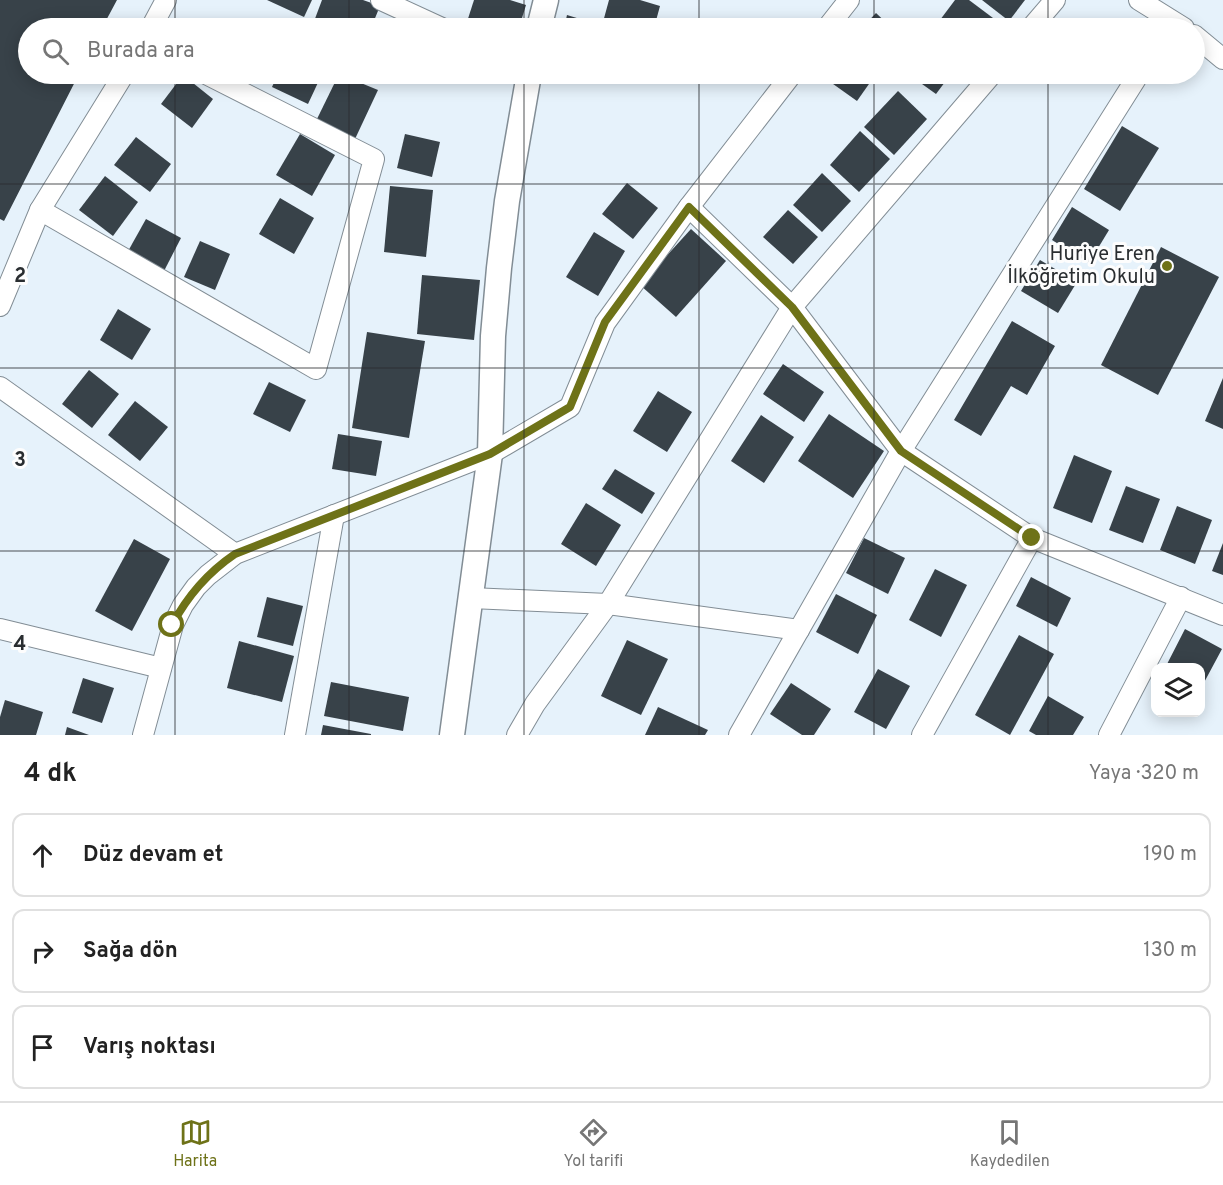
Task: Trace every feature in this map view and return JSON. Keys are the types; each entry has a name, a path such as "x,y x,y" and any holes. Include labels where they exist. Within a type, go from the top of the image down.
{"street":[{"path":"156,18 166,0"},
{"path":"381,0 420,18"},
{"path":"542,18 546,0"},
{"path":"835,18 849,0"},
{"path":"1039,18 1055,0"},
{"path":"1140,0 1164,18"},
{"path":"1205,44 1223,59"},
{"path":"0,306 40,210 118,84"},
{"path":"40,210 316,369 374,159 226,84"},
{"path":"452,735 490,454 493,336 508,189 527,84"},
{"path":"143,735 172,625 183,605 208,575 235,554 490,454 570,407 605,322 689,207 784,84"},
{"path":"517,735 535,704 608,604 792,307 983,84"},
{"path":"739,735 901,451 1133,84"},
{"path":"689,207 792,307 901,451 1032,538 1223,615"},
{"path":"0,387 235,554"},
{"path":"295,735 334,515"},
{"path":"922,735 1032,538"},
{"path":"1109,735 1181,597"},
{"path":"471,598 608,604 799,630"},
{"path":"0,629 161,669"}],"building":[{"path":"0,0 117,0 107,18 18,18 18,84 74,84 4,221 0,219"},
{"path":"267,0 312,0 304,17"},
{"path":"322,0 363,0 380,6 375,18 315,18"},
{"path":"474,0 510,0 526,5 522,18 468,18"},
{"path":"609,0 640,0 660,6 657,18 604,18"},
{"path":"955,0 969,0 993,18 942,18"},
{"path":"982,0 1025,0 1011,18 1005,18"},
{"path":"876,13 881,18 871,18"},
{"path":"176,84 194,84 213,99 192,128 161,104"},
{"path":"273,84 317,84 308,104 272,87"},
{"path":"334,84 363,84 378,90 355,139 316,121"},
{"path":"833,84 869,84 857,101"},
{"path":"922,84 944,84 936,94"},
{"path":"898,91 927,119 894,155 864,127"},
{"path":"1122,126 1159,148 1120,211 1084,189"},
{"path":"860,131 890,159 859,192 830,165"},
{"path":"300,134 335,155 312,196 276,175"},
{"path":"405,134 440,142 432,177 397,168"},
{"path":"136,137 171,164 150,192 114,165"},
{"path":"822,173 851,201 822,232 793,205"},
{"path":"105,176 138,202 113,236 79,210"},
{"path":"627,183 658,208 633,239 602,214"},
{"path":"390,186 433,190 426,257 384,252"},
{"path":"280,198 314,218 294,254 259,234"},
{"path":"1072,207 1109,230 1089,263 1052,240"},
{"path":"788,210 818,237 793,264 763,237"},
{"path":"146,219 181,238 163,273 127,253"},
{"path":"691,229 726,261 676,317 640,285"},
{"path":"594,232 625,251 598,296 566,277"},
{"path":"200,241 230,254 215,290 184,277"},
{"path":"1161,247 1219,277 1158,395 1101,365"},
{"path":"1040,260 1077,282 1058,313 1021,291"},
{"path":"422,275 480,280 474,340 417,334"},
{"path":"118,309 151,329 132,360 100,340"},
{"path":"1012,321 1055,346 1027,395 1011,386 981,436 954,420"},
{"path":"367,332 425,341 409,438 352,428"},
{"path":"783,364 824,392 804,422 763,394"},
{"path":"89,370 119,394 92,428 62,404"},
{"path":"1223,378 1223,429 1205,421"},
{"path":"269,382 306,400 290,432 253,414"},
{"path":"658,391 692,412 667,452 633,431"},
{"path":"135,401 168,427 140,461 108,435"},
{"path":"829,414 884,451 853,498 798,461"},
{"path":"761,415 794,437 764,483 731,461"},
{"path":"338,434 382,441 376,476 332,469"},
{"path":"1074,455 1112,471 1092,523 1053,508"},
{"path":"615,469 655,493 642,514 602,489"},
{"path":"1126,486 1160,499 1143,543 1109,530"},
{"path":"586,503 621,525 596,566 561,544"},
{"path":"1177,506 1212,520 1195,564 1160,550"},
{"path":"864,538 905,558 888,594 846,573"},
{"path":"134,539 170,559 132,631 95,611"},
{"path":"1223,543 1223,575 1212,571"},
{"path":"935,569 967,585 941,637 909,620"},
{"path":"1031,577 1071,598 1057,627 1016,606"},
{"path":"836,594 877,615 858,654 816,632"},
{"path":"267,597 303,606 293,646 257,637"},
{"path":"1185,629 1222,649 1205,681 1205,663 1168,663"},
{"path":"1019,635 1054,654 1010,735 975,715"},
{"path":"627,640 668,659 641,715 601,696"},
{"path":"239,641 294,656 282,702 227,688"},
{"path":"878,669 910,686 886,729 854,712"},
{"path":"83,678 114,688 102,723 72,713"},
{"path":"331,682 409,697 403,731 324,716"},
{"path":"791,683 831,709 814,735 802,735 770,714"},
{"path":"1048,696 1084,717 1073,735 1036,735 1029,731"},
{"path":"5,700 43,712 36,735 0,735 0,717"},
{"path":"658,707 708,730 705,735 645,735"},
{"path":"323,725 371,734 371,735 321,735"},
{"path":"67,727 89,735 65,735"}],"place":[{"name":"Huriye Eren İlköğretim Okulu","path":"1167,266"}],"route":[{"path":"172,625 196,587 235,554 490,454 570,407 605,322 689,207 792,307 901,451 1032,538"}]}
